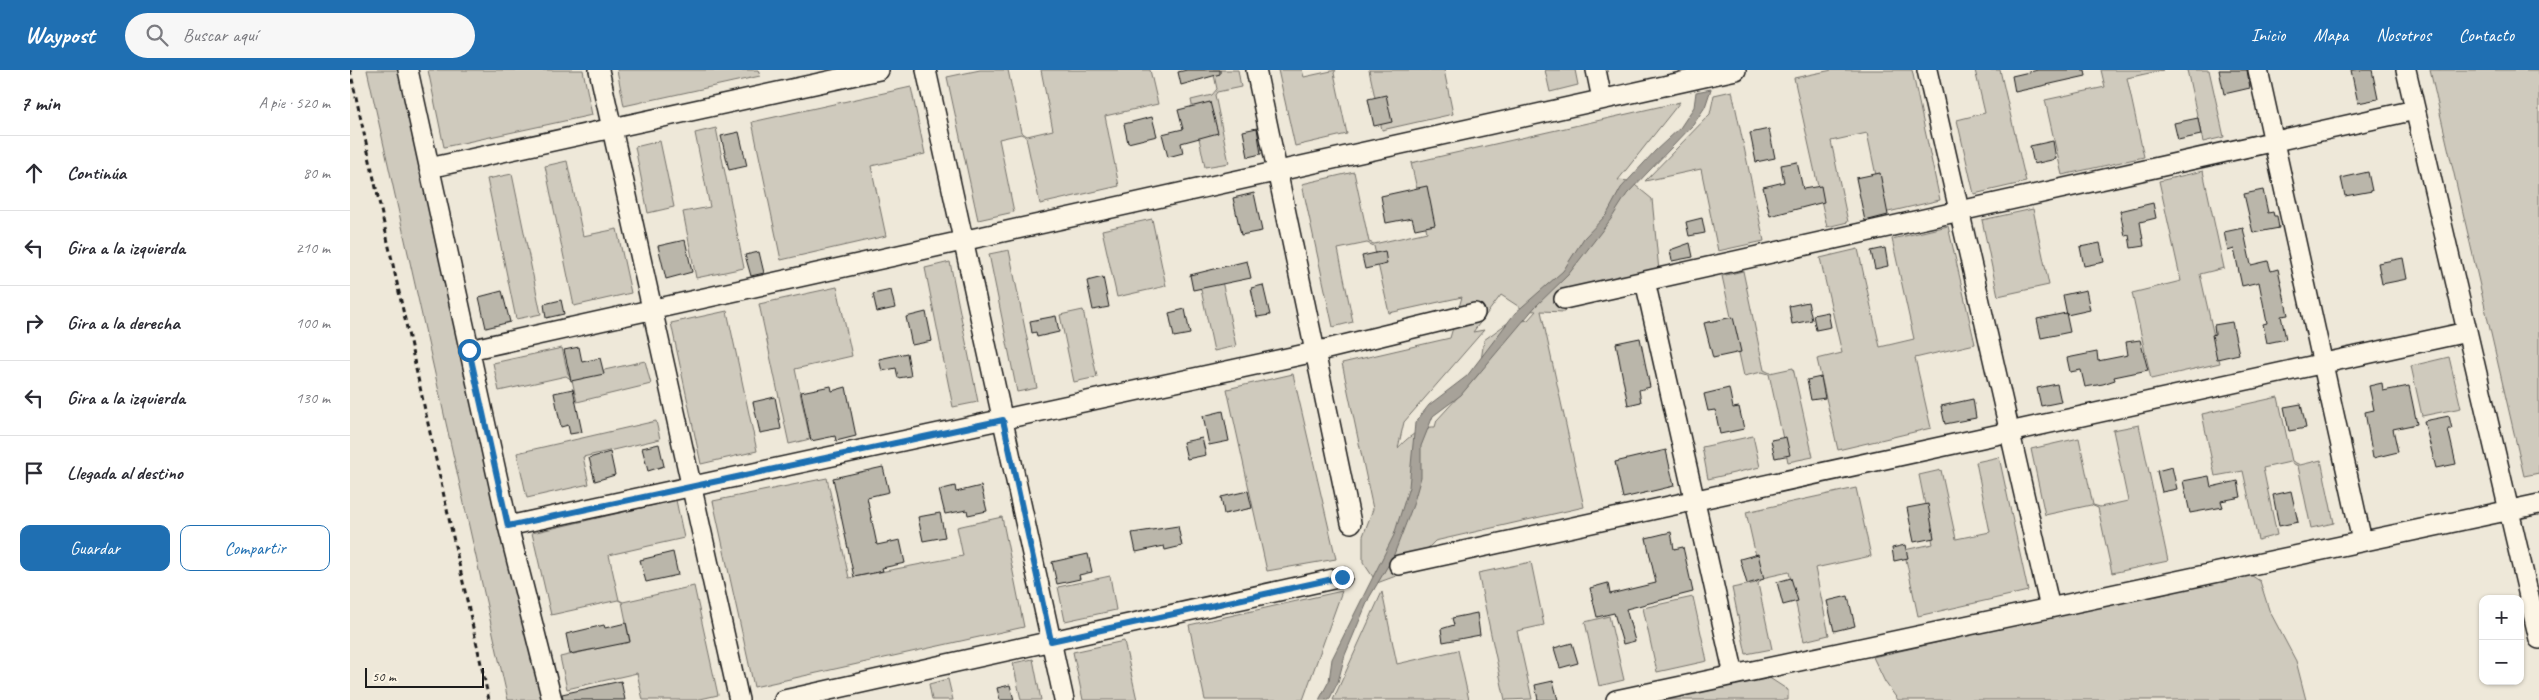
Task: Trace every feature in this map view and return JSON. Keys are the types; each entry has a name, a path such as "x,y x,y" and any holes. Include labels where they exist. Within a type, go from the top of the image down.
{"street":[{"path":"408,70 508,526 552,700"},
{"path":"599,70 739,700"},
{"path":"429,168 879,70"},
{"path":"926,70 1064,700"},
{"path":"1256,70 1351,524"},
{"path":"1596,70 1602,99"},
{"path":"1926,70 2050,608"},
{"path":"2258,70 2362,541"},
{"path":"2406,70 2539,639"},
{"path":"469,350 1730,71"},
{"path":"1564,299 2415,110"},
{"path":"1645,281 1734,675"},
{"path":"508,526 692,488 1315,352 1475,313"},
{"path":"1399,565 2467,332"},
{"path":"1616,700 2539,504"},
{"path":"784,700 1342,577"}],"path":[{"path":"350,70 489,700"}],"shaded area":[{"path":"367,70 414,70 552,700 508,700"},
{"path":"428,70 583,70 592,115 444,147"},
{"path":"617,70 758,70 760,76 624,106"},
{"path":"980,70 1008,70 1021,132 1027,136 1053,130 1041,70 1150,70 1158,104 1105,116 1119,186 1040,204 1026,137 1021,134 999,139 1014,212 978,220 947,77"},
{"path":"1213,70 1238,70 1241,87 1217,92 1215,95 1229,163 1205,167 1191,100 1212,95 1217,89"},
{"path":"1278,70 1302,70 1304,77 1336,70 1334,73 1347,134 1295,146"},
{"path":"1369,70 1444,70 1453,114 1382,130"},
{"path":"1545,70 1575,70 1578,85 1550,92"},
{"path":"1832,70 1912,70 1940,200 1884,213 1867,133 1831,141 1848,222 1827,227 1794,78"},
{"path":"1975,70 2000,70 2026,182 1974,194 1957,120 1985,113"},
{"path":"2101,70 2163,70 2127,78 2144,157 2062,175 2045,100 2105,87"},
{"path":"2187,70 2209,70 2224,137 2203,142"},
{"path":"2430,70 2539,70 2539,473 2524,476"},
{"path":"911,87 925,154 871,166 886,236 781,260 752,122"},
{"path":"1711,89 1705,107 1693,125 1627,194 1611,219 1568,275 1535,307 1461,395 1433,416 1421,446 1421,477 1413,505 1393,557 1369,598 1345,655 1338,682 1329,700 1319,700 1329,681 1332,659 1394,535 1409,487 1415,423 1429,405 1467,376 1515,313 1563,271 1584,238 1607,214 1621,188 1655,151 1680,128 1694,107 1696,92"},
{"path":"1732,91 1764,241 1718,251 1701,169 1645,181 1710,114 1714,95"},
{"path":"1680,102 1618,180 1630,181 1652,199 1659,271 1586,286 1564,312 1541,311 1584,507 1435,541 1404,573 1377,583 1363,562 1363,536 1373,509 1342,363 1450,338 1462,297 1389,313 1374,246 1367,243 1338,249 1353,322 1333,327 1302,184 1354,172 1369,242 1374,244 1427,232 1411,163","holes":["1501,295 1524,310 1536,311 1528,320 1506,324 1484,340 1479,374 1437,420 1435,427 1419,431 1398,448 1404,422 1484,330 1473,332"]},
{"path":"716,128 744,268 696,278 683,212 710,207 695,133"},
{"path":"660,141 674,207 648,213 635,147"},
{"path":"567,161 583,236 617,229 631,293 574,306 545,166"},
{"path":"2203,171 2224,268 2200,274 2220,363 2151,379 2132,293 2181,281 2159,181"},
{"path":"512,174 541,314 516,319 487,179"},
{"path":"2033,209 2049,285 1998,296 1982,220"},
{"path":"1152,219 1166,286 1117,297 1102,230"},
{"path":"1948,226 1975,344 1915,358 1931,428 1838,450 1817,359 1842,353 1820,258 1858,249 1880,347 1914,339 1892,239"},
{"path":"1009,250 1037,388 1017,392 989,254"},
{"path":"950,262 978,402 953,407 925,268"},
{"path":"1743,271 1764,370 1770,373 1793,368 1813,457 1788,462 1769,374 1762,372 1744,376 1722,276"},
{"path":"1222,281 1236,346 1214,351 1200,285"},
{"path":"837,287 852,356 795,369 810,439 789,444 759,304"},
{"path":"1083,310 1097,377 1074,382 1060,315"},
{"path":"727,311 757,451 701,464 671,323"},
{"path":"562,348 568,374 573,377 645,361 651,384 577,402 572,380 566,376 499,391 493,363"},
{"path":"2449,357 2461,408 2422,416 2411,366"},
{"path":"1293,374 1336,559 1267,571 1227,389"},
{"path":"2278,397 2292,461 2300,465 2321,460 2334,523 2311,528 2298,466 2290,462 2263,468 2277,535 2258,540 2243,471 2215,476 2202,414"},
{"path":"656,421 660,439 583,457 589,484 527,498 517,453"},
{"path":"2139,425 2168,561 2112,573 2098,508 2091,505 2045,515 2031,449 2079,438 2093,505 2100,507 2128,501 2113,430"},
{"path":"1753,436 1760,467 1708,479 1702,447"},
{"path":"1999,457 2028,591 1918,616 1904,550 1933,544 1919,475 1941,470 1956,539 1990,532 1976,462"},
{"path":"827,478 849,578 963,556 957,527 1002,517 1024,627 754,687 713,501"},
{"path":"1856,488 1871,556 1815,568 1829,635 1804,641 1789,572 1762,578 1758,584 1772,649 1746,654 1732,588 1756,583 1761,578 1746,512"},
{"path":"676,500 684,538 609,555 619,600 623,602 694,586 718,695 696,700 643,700 637,673 567,689 560,657 630,641 622,602 618,600 551,615 532,533"},
{"path":"1531,562 1544,625 1517,631 1532,699 1505,700 1478,573"},
{"path":"2238,567 2260,581 2269,610 2296,661 2306,700 1898,700 1885,682 1873,657 2104,605 2158,596 2185,589"},
{"path":"1110,576 1116,610 1065,621 1058,587"},
{"path":"1342,591 1303,700 1205,700 1189,625"},
{"path":"1382,592 1397,664 1458,650 1469,700 1333,700"},
{"path":"1693,597 1707,661 1657,672 1643,608"},
{"path":"1609,616 1624,680 1599,686 1585,622"},
{"path":"1124,641 1137,700 1083,700 1073,652"},
{"path":"1033,659 1041,700 1021,700 1013,663"},
{"path":"1765,675 1788,690 1788,700 1612,700"},
{"path":"948,679 953,700 932,700 929,684"}],"building":[{"path":"1187,70 1220,70 1220,74 1181,85 1178,72"},
{"path":"2038,70 2085,70 2086,76 2015,92 2012,76"},
{"path":"2219,70 2247,70 2250,88 2224,94"},
{"path":"2351,70 2372,70 2378,99 2358,103"},
{"path":"1386,95 1392,122 1374,126 1368,99"},
{"path":"1210,102 1218,133 1181,143 1183,153 1168,157 1162,134 1183,129 1178,110"},
{"path":"1152,117 1157,136 1128,143 1124,124"},
{"path":"2198,118 2201,135 2178,140 2174,123"},
{"path":"1257,128 1261,154 1248,157 1243,131"},
{"path":"1769,129 1775,158 1756,162 1750,133"},
{"path":"739,132 747,166 729,170 721,136"},
{"path":"2053,141 2056,159 2034,164 2030,146"},
{"path":"1797,162 1803,189 1821,186 1824,202 1770,216 1763,187 1784,182 1781,165"},
{"path":"2368,172 2372,191 2345,196 2341,178"},
{"path":"1880,173 1888,215 1865,221 1856,178"},
{"path":"1427,186 1435,225 1415,229 1412,218 1386,223 1381,196"},
{"path":"2263,190 2268,213 2273,212 2274,216 2277,216 2279,228 2253,233 2244,194"},
{"path":"1254,193 1262,231 1241,235 1233,198"},
{"path":"2153,203 2156,218 2140,222 2144,246 2131,248 2129,235 2125,236 2120,211"},
{"path":"1702,218 1705,233 1689,236 1686,222"},
{"path":"2243,228 2251,265 2268,261 2271,271 2278,269 2288,315 2281,316 2286,339 2267,343 2263,324 2267,323 2259,282 2242,286 2234,249 2228,251 2224,232"},
{"path":"685,240 692,272 666,279 658,246"},
{"path":"1690,243 1693,257 1672,261 1670,250"},
{"path":"2100,243 2104,262 2084,266 2080,247"},
{"path":"1885,248 1888,266 1875,269 1871,251"},
{"path":"1385,251 1387,264 1365,269 1362,256"},
{"path":"759,252 764,273 751,276 745,255"},
{"path":"2403,258 2407,279 2382,284 2378,263"},
{"path":"1247,261 1251,278 1193,290 1190,275"},
{"path":"1103,277 1109,307 1093,310 1087,281"},
{"path":"1263,285 1270,315 1257,317 1251,288"},
{"path":"891,290 895,308 877,312 873,294"},
{"path":"2086,290 2090,310 2067,315 2063,295"},
{"path":"502,291 510,322 486,328 479,297"},
{"path":"561,300 564,314 546,318 544,304"},
{"path":"1808,302 1812,320 1792,324 1789,306"},
{"path":"1185,309 1190,334 1174,337 1169,313"},
{"path":"926,312 932,341 912,345 906,317"},
{"path":"1828,312 1831,327 1816,330 1813,315"},
{"path":"2066,313 2070,332 2041,338 2037,319"},
{"path":"1056,316 1059,332 1037,337 1036,332 1032,333 1030,321"},
{"path":"1733,317 1741,352 1713,358 1704,323"},
{"path":"2232,322 2239,354 2217,359 2212,335 2215,334 2214,325"},
{"path":"1640,338 1650,387 1639,390 1641,402 1628,405 1616,343"},
{"path":"2140,340 2148,370 2114,377 2115,380 2085,387 2081,370 2070,372 2067,358 2097,352 2098,361 2128,355 2126,342"},
{"path":"579,347 582,362 600,358 604,374 571,381 564,350"},
{"path":"907,353 911,376 898,378 896,368 882,371 879,359"},
{"path":"1821,377 1825,398 1811,400 1807,380"},
{"path":"2382,383 2383,391 2409,386 2417,424 2393,429 2398,452 2373,458 2365,412 2374,410 2369,386"},
{"path":"2057,384 2061,402 2041,406 2037,388"},
{"path":"831,386 832,391 846,387 856,436 836,441 835,436 811,441 801,392"},
{"path":"1729,388 1733,408 1739,407 1744,429 1720,434 1715,410 1708,411 1704,394"},
{"path":"573,389 582,432 570,434 568,425 561,427 554,393"},
{"path":"775,397 781,429 760,433 753,402"},
{"path":"1973,399 1976,418 1945,424 1941,406"},
{"path":"2301,404 2306,428 2289,431 2284,407"},
{"path":"1223,411 1229,441 1209,445 1203,416"},
{"path":"2449,416 2452,429 2448,429 2456,464 2436,468 2424,421"},
{"path":"1786,437 1790,455 1775,458 1771,440"},
{"path":"1202,438 1206,455 1187,459 1183,442"},
{"path":"659,444 664,466 648,471 642,448"},
{"path":"1666,450 1674,486 1623,498 1615,462"},
{"path":"610,452 615,475 595,481 589,458"},
{"path":"883,467 889,492 867,497 877,545 900,540 905,563 882,568 883,571 854,577 833,478"},
{"path":"2172,467 2177,489 2162,492 2157,471"},
{"path":"2209,476 2211,487 2238,481 2241,497 2221,501 2223,507 2190,513 2183,481"},
{"path":"955,486 956,492 981,486 987,511 968,515 967,510 945,514 939,490"},
{"path":"1248,491 1252,508 1224,514 1221,497"},
{"path":"2291,491 2298,522 2279,526 2273,495"},
{"path":"1928,504 1934,538 1914,542 1907,508"},
{"path":"940,513 945,537 923,541 918,517"},
{"path":"1178,526 1182,546 1165,550 1164,546 1136,552 1132,533"},
{"path":"1671,532 1674,549 1683,547 1693,592 1626,609 1635,641 1623,644 1614,613 1597,617 1590,588 1608,583 1610,594 1656,583 1646,538"},
{"path":"1905,545 1908,558 1894,561 1892,548"},
{"path":"673,552 678,575 646,582 640,560"},
{"path":"1088,554 1092,572 1079,575 1080,579 1057,584 1052,562"},
{"path":"1758,554 1764,579 1747,584 1740,559"},
{"path":"1791,578 1798,601 1783,605 1777,582"},
{"path":"1848,596 1855,626 1834,631 1827,601"},
{"path":"1477,613 1480,635 1443,642 1441,629 1454,625 1452,618"},
{"path":"626,623 630,642 570,654 566,634 604,625 605,628"},
{"path":"1572,643 1578,663 1560,668 1554,648"},
{"path":"621,681 625,700 563,700 562,694"},
{"path":"1553,681 1558,700 1538,700 1535,685"},
{"path":"1010,685 1014,700 1000,700 997,688"}],"route":[{"path":"469,350 508,526 1003,420 1051,641 1342,577"}]}
